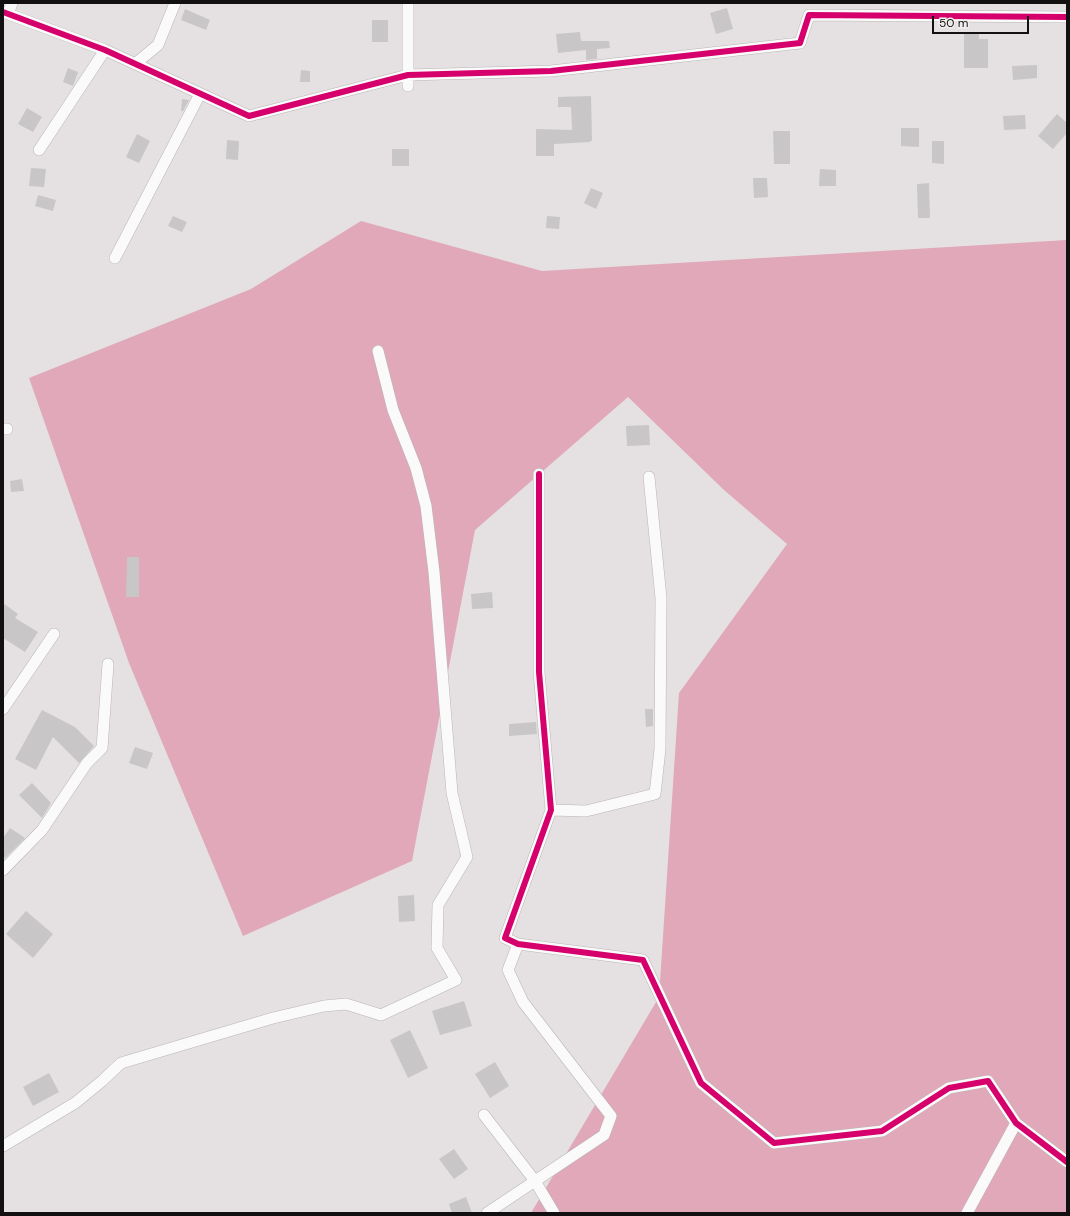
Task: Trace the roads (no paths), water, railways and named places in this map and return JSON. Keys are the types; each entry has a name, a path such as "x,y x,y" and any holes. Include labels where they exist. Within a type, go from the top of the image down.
{"street":[{"path":"12,3 5,13 105,50 249,116 408,80 551,71 800,43 809,15 1067,17"},
{"path":"135,64 158,45 175,3"},
{"path":"408,3 408,80"},
{"path":"39,150 105,50"},
{"path":"115,258 200,94"},
{"path":"3,1146 75,1103 121,1063 273,1018 324,1006 346,1004 381,1015 456,980 437,948 438,904 467,857 452,793 434,572 426,506 416,468 394,410 378,351"},
{"path":"539,474 539,672 551,810 505,938 518,944 643,960 701,1084 774,1143 882,1131 949,1088 988,1081 1016,1122 1067,1162"},
{"path":"551,810 586,811 655,794 660,749 661,598 649,477"},
{"path":"4,705 54,634"},
{"path":"3,870 42,830 87,763 102,748 108,664"},
{"path":"487,1213 604,1135 611,1116 523,1002 508,970 518,944"},
{"path":"484,1115 535,1181 554,1213"},
{"path":"967,1213 1016,1122"}]}
